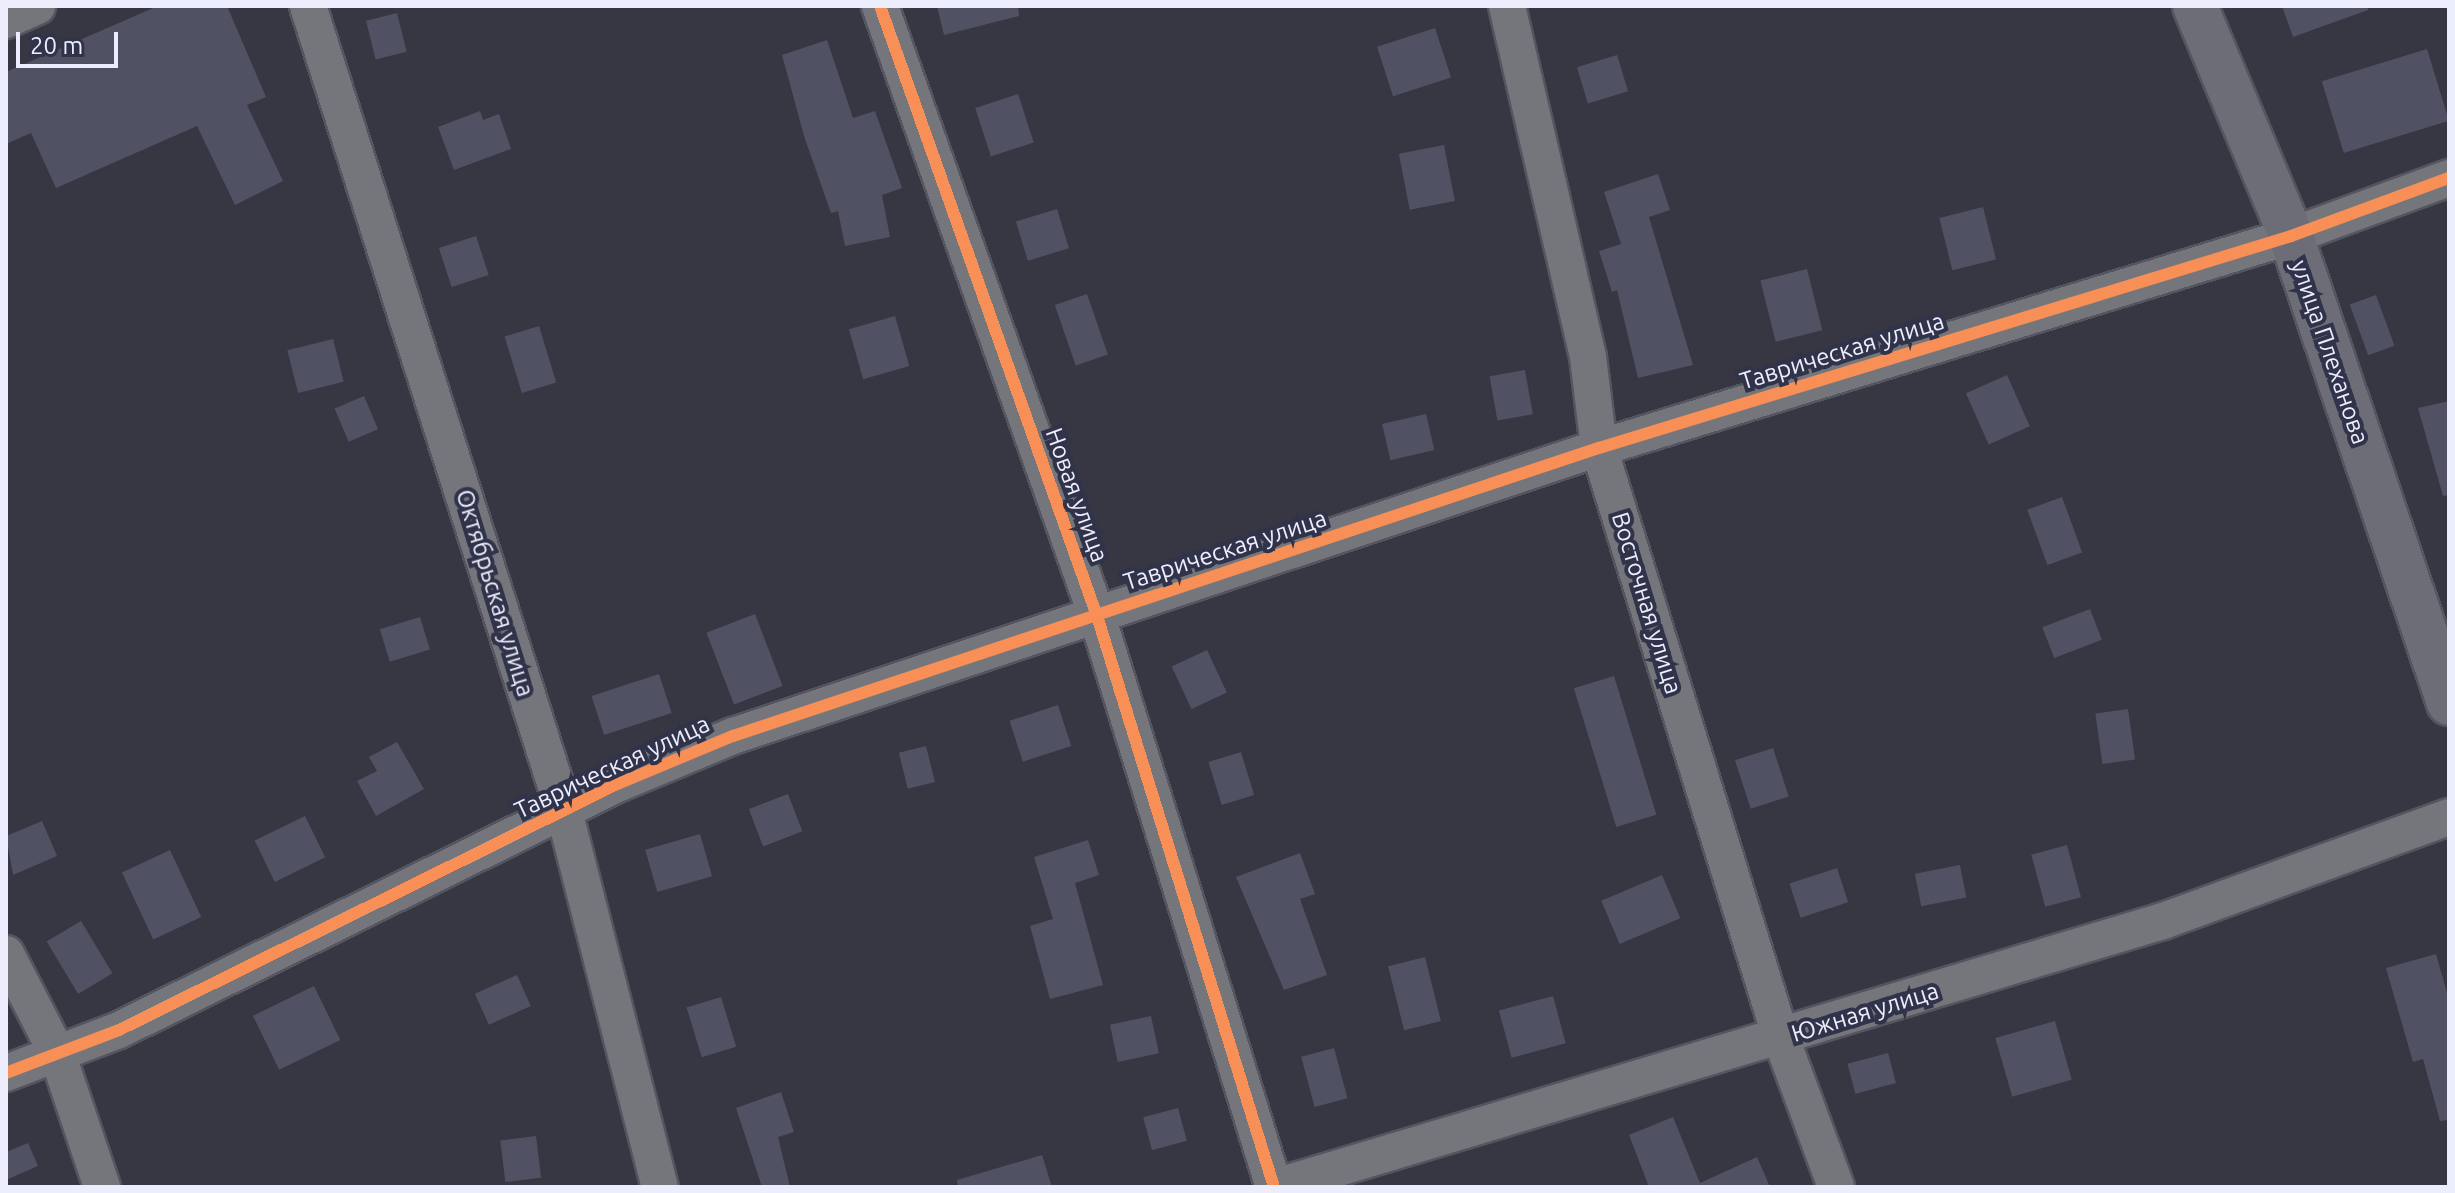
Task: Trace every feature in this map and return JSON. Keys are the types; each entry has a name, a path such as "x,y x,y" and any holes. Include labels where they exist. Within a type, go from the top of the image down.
{"main road":[{"name":"улица Плеханова","path":"2195,6 2291,236 2449,703"}],"street":[{"path":"6,20 37,6"},
{"name":"Октябрьская улица","path":"308,6 564,811 660,1187"},
{"name":"Новая улица","path":"880,6 1097,616 1275,1187"},
{"name":"Восточная улица","path":"1507,6 1588,357 1599,448 1781,1038 1836,1187"},
{"name":"Таврическая улица","path":"6,1073 119,1030 564,811 733,736 1599,448 2291,236 2449,178"},
{"name":"Южная улица","path":"1275,1187 1781,1038 2163,921 2449,817"},
{"path":"6,954 57,1053 102,1187"}],"building":[{"path":"158,6 227,6 266,97 247,105 283,181 235,205 197,126 56,188 31,133 6,144 6,72"},
{"path":"937,6 1018,6 1019,16 944,35"},
{"path":"2282,6 2368,6 2368,10 2293,37"},
{"path":"397,13 407,52 376,60 366,21"},
{"path":"1435,28 1451,77 1393,96 1377,47"},
{"path":"827,40 853,118 875,111 902,188 882,195 890,237 845,246 838,211 831,213 804,136 782,55"},
{"path":"2427,49 2449,121 2344,153 2322,81"},
{"path":"1617,55 1628,91 1588,104 1577,67"},
{"path":"1018,94 1034,143 991,156 975,108"},
{"path":"480,111 483,120 499,114 511,149 454,170 438,127"},
{"path":"1444,145 1455,201 1410,210 1399,154"},
{"path":"1658,174 1670,210 1649,217 1693,365 1638,378 1617,290 1612,292 1599,251 1621,244 1604,192"},
{"path":"1983,207 1996,259 1952,270 1939,218"},
{"path":"1057,209 1069,248 1028,261 1016,222"},
{"path":"476,236 489,275 452,287 439,248"},
{"path":"1807,269 1822,330 1776,342 1760,281"},
{"path":"1087,294 1108,355 1076,366 1055,305"},
{"path":"2376,295 2394,346 2368,355 2350,305"},
{"path":"895,316 909,366 863,379 849,329"},
{"path":"539,326 556,382 522,393 505,337"},
{"path":"333,339 344,382 298,393 287,350"},
{"path":"1525,370 1533,414 1497,421 1490,376"},
{"path":"2007,375 2030,426 1989,444 1966,393"},
{"path":"364,396 378,429 349,442 335,409"},
{"path":"2449,401 2449,495 2443,496 2418,408"},
{"path":"1426,414 1434,450 1390,460 1382,424"},
{"path":"2062,497 2082,552 2047,565 2027,510"},
{"path":"2090,609 2102,640 2054,658 2042,627"},
{"path":"755,614 783,686 734,705 706,633"},
{"path":"420,617 430,650 390,662 380,629"},
{"path":"1207,650 1227,693 1192,709 1172,666"},
{"path":"659,674 672,713 604,735 591,696"},
{"path":"1614,676 1656,815 1616,827 1574,688"},
{"path":"1058,705 1071,746 1023,762 1009,721"},
{"path":"2128,709 2135,760 2102,764 2095,714"},
{"path":"397,742 424,789 376,816 357,781 377,771 369,757"},
{"path":"926,746 935,782 908,789 899,753"},
{"path":"1773,748 1789,797 1751,809 1735,760"},
{"path":"1241,752 1254,795 1222,805 1208,762"},
{"path":"788,794 802,831 763,846 749,809"},
{"path":"305,816 325,857 275,882 255,841"},
{"path":"42,821 57,856 13,875 6,836"},
{"path":"700,834 712,876 657,892 645,850"},
{"path":"1088,840 1099,875 1075,883 1103,985 1050,999 1030,926 1053,919 1034,857"},
{"path":"2067,845 2081,897 2045,907 2031,855"},
{"path":"170,850 201,917 153,939 122,872"},
{"path":"1300,853 1315,894 1300,899 1327,975 1284,990 1236,877"},
{"path":"1960,865 1966,897 1921,906 1915,874"},
{"path":"1837,868 1848,902 1801,918 1789,883"},
{"path":"1662,875 1680,918 1620,944 1601,901"},
{"path":"81,921 112,973 78,994 47,942"},
{"path":"2436,954 2449,1000 2449,1120 2440,1121 2423,1059 2413,1062 2386,968"},
{"path":"1425,957 1441,1021 1404,1030 1388,966"},
{"path":"517,975 531,1006 489,1025 475,994"},
{"path":"314,986 340,1040 279,1070 253,1016"},
{"path":"1553,996 1566,1043 1512,1058 1499,1010"},
{"path":"721,997 736,1047 702,1057 687,1008"},
{"path":"1151,1016 1159,1053 1118,1062 1110,1025"},
{"path":"2055,1021 2072,1080 2012,1097 1995,1038"},
{"path":"1334,1048 1347,1098 1315,1107 1301,1057"},
{"path":"1888,1053 1896,1083 1855,1094 1847,1064"},
{"path":"781,1092 794,1132 778,1137 790,1187 762,1187 736,1108"},
{"path":"1178,1108 1187,1141 1152,1150 1143,1117"},
{"path":"1673,1117 1700,1183 1757,1157 1770,1187 1649,1187 1629,1135"},
{"path":"536,1136 541,1178 505,1182 500,1140"},
{"path":"28,1143 38,1166 6,1180 6,1152"},
{"path":"1042,1155 1052,1187 958,1187 957,1180"}],"cycle path":[{"path":"880,6 1097,616 1274,1187"},
{"path":"6,1073 119,1030 615,785 733,736 1599,448 2291,236 2449,178"}]}
